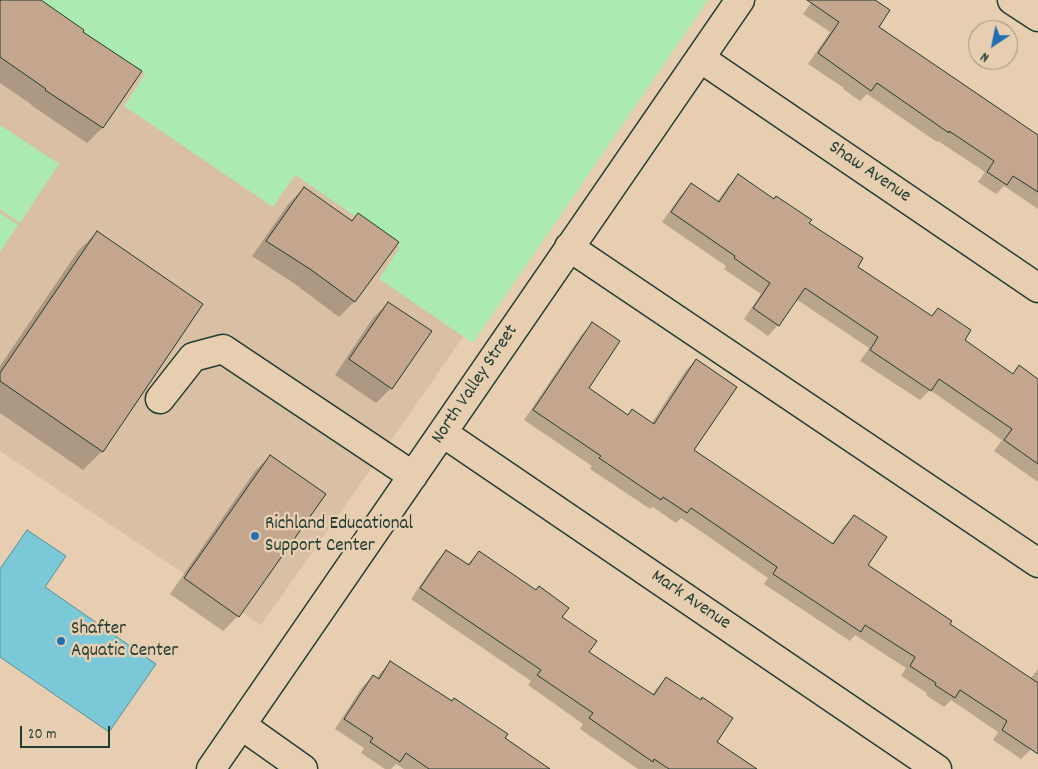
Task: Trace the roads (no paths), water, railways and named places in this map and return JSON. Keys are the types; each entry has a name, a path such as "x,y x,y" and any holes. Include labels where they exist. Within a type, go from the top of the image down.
{"street":[{"name":"North Valley Street","path":"211,769 740,0"},
{"path":"1012,0 1038,17"},
{"name":"Shaw Avenue","path":"700,58 1038,288"},
{"path":"570,248 1038,564"},
{"path":"160,400 193,357 223,349 413,476"},
{"name":"Mark Avenue","path":"442,433 937,769"},
{"path":"241,726 303,769"}],"water":[{"name":"Shafter Aquatic Center","path":"27,530 66,556 45,587 156,664 109,732 0,657 0,569"}],"place":[{"name":"Richland Educational Support Center","path":"255,536"},
{"name":"Shafter Aquatic Center","path":"61,641"}]}
